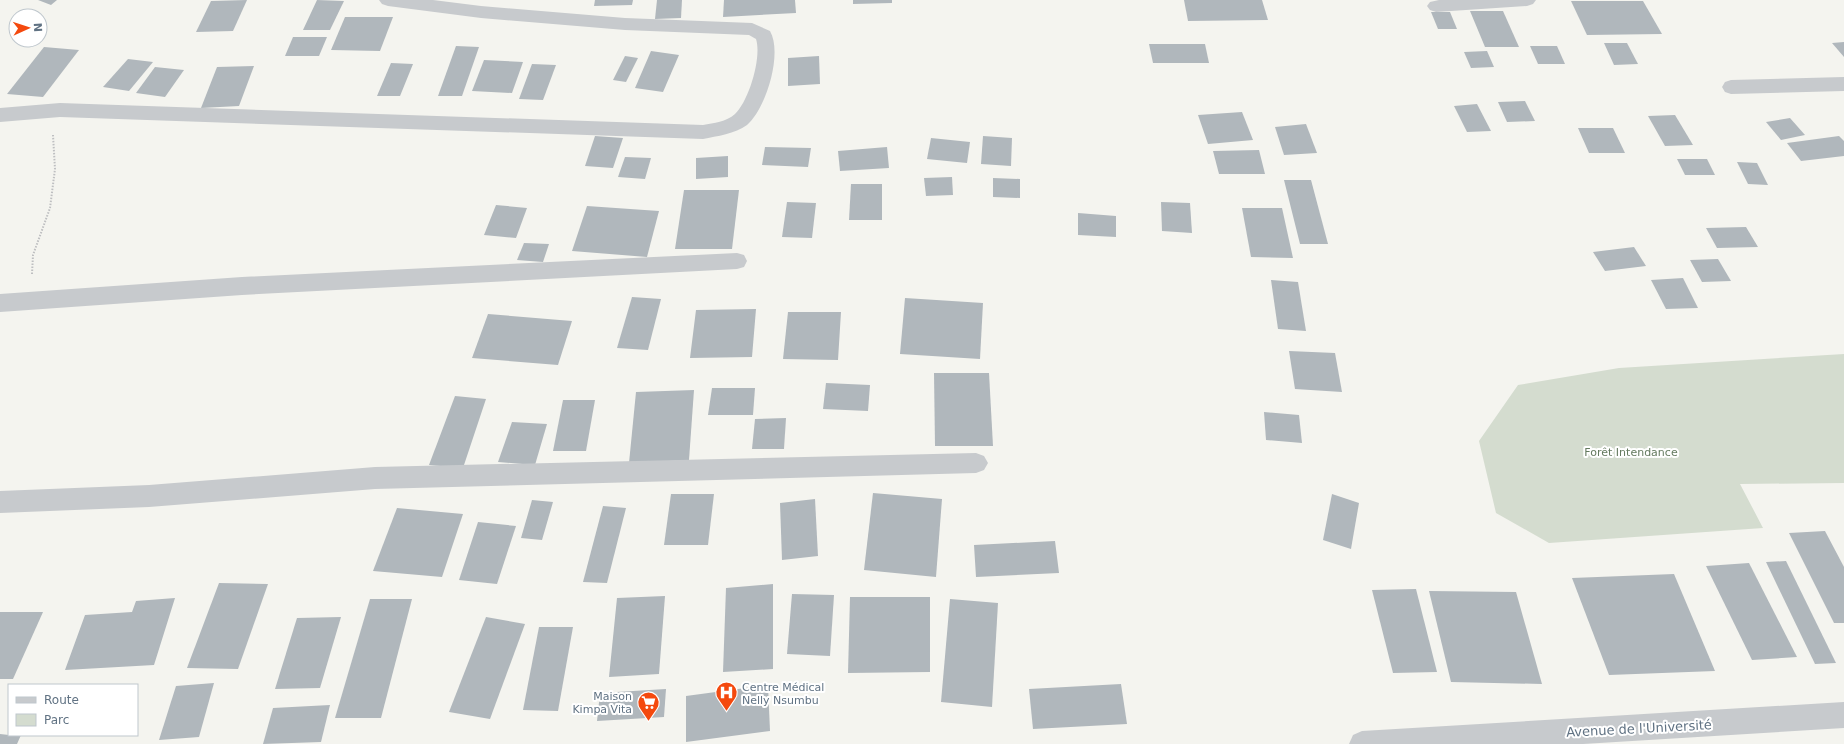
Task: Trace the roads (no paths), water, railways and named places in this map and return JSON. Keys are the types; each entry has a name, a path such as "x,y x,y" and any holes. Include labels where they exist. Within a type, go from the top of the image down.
{"street":[{"path":"0,115 60,110 703,132 729,127 741,119 752,105 766,59 768,46 764,35 752,29 585,21 481,12 388,0"},
{"path":"1436,6 1528,0"},
{"path":"1731,87 1844,84"},
{"path":"0,303 242,286 737,261"},
{"path":"0,502 149,496 375,478 976,463"},
{"name":"Avenue de l'Université","path":"1362,744 1844,715"}],"place":[{"name":"Centre Médical Nelly Nsumbu","path":"727,712"},
{"name":"Maison Kimpa Vita","path":"648,722"}],"park label":[{"name":"Forêt Intendance","path":"1631,452"}]}
